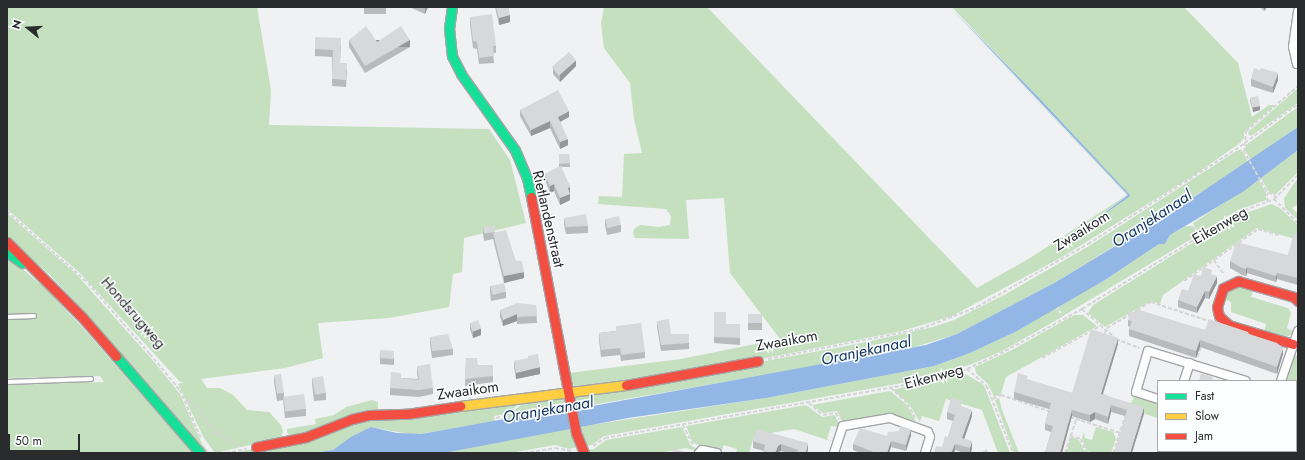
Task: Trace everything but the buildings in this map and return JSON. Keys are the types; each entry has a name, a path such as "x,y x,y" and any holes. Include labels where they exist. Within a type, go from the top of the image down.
{"street":[{"name":"Rietlandenstraat","path":"452,7 449,28 452,56 461,74 515,150 527,178 576,433 583,451"},
{"path":"1297,64 1293,47 1298,11"},
{"path":"7,242 82,317 200,453"},
{"path":"7,252 48,283"},
{"path":"1293,344 1229,325 1223,321 1217,307 1223,288 1238,281 1294,298 1298,301"},
{"path":"1281,380 1298,331"},
{"path":"1157,399 1136,392 1148,351 1243,380"},
{"name":"Zwaaikom","path":"256,447 306,437 352,419 370,415 441,410 569,391 592,390 758,361"},
{"path":"1184,380 1192,364"},
{"path":"834,453 843,426 890,418 924,429 930,437 925,453"},
{"path":"701,452 717,453"}],"lane":[{"path":"7,317 34,316"},
{"path":"7,382 91,379"}],"path":[{"path":"1298,86 1246,131 1244,152 1267,192 1298,223"},
{"name":"Zwaaikom","path":"758,361 897,334 946,320 977,307 1088,244 1246,142 1298,104"},
{"name":"Eikenweg","path":"524,453 555,448 570,451 583,451 594,446 605,438 891,388 967,369 1082,309 1239,212 1275,199 1298,174"},
{"path":"1267,192 1267,202"},
{"name":"Hondsrugweg","path":"7,211 88,283 180,390 186,400 204,443"},
{"path":"1193,226 1200,237"},
{"path":"1184,281 1258,229 1279,235"},
{"path":"1214,260 1229,284"},
{"path":"1102,341 1106,330 1151,302 1209,320 1207,327"},
{"path":"1058,308 1064,319"},
{"path":"1082,309 1100,326 1123,343 1148,351"},
{"path":"1042,358 1100,326"},
{"path":"1192,364 1203,341"},
{"path":"967,369 984,382 993,399 1013,453"},
{"path":"891,388 908,404 910,410"},
{"path":"993,399 1001,395 1053,412"},
{"path":"186,400 190,401 216,432 236,444 240,450"},
{"path":"809,403 823,415 836,413 843,426"},
{"path":"1114,453 1126,411"},
{"path":"1065,453 1076,419 1079,416"},
{"path":"1068,417 1120,433"},
{"path":"683,425 691,443 701,452"},
{"path":"1070,436 1081,439 1086,453"},
{"path":"226,453 256,447"}],"green space":[{"path":"7,7 257,7 271,90 269,125 489,129 510,160 526,223 464,238 462,272 453,274 449,307 389,318 318,323 323,358 285,368 201,379 207,388 220,388 233,395 247,410 269,412 281,425 283,431 281,438 215,453 204,438 178,384 184,382 180,382 81,274 7,209"},
{"path":"604,7 707,7 977,288 1030,258 1127,195 948,7 1128,195 1087,225 1130,195 952,7 1184,7 1238,63 1252,117 1269,105 1275,105 1244,132 1244,138 1240,143 1196,174 1062,257 952,316 902,331 745,362 599,387 574,386 569,373 681,359 780,339 730,273 724,198 686,200 689,239 635,238 633,233 634,229 640,225 659,227 670,225 671,216 666,209 598,204 599,196 622,197 624,154 642,153 634,119 630,83 604,48 601,23"},
{"path":"1298,88 1298,103 1251,136 1249,135 1248,132"},
{"path":"1298,107 1298,127 1251,160 1245,150 1246,145"},
{"path":"1238,150 1242,150 1248,162 1220,181 1056,282 957,334 898,352 574,408 575,396 852,345 933,327 954,320 1006,294 1089,246"},
{"path":"1298,150 1298,172 1275,195 1268,191 1261,178"},
{"path":"1298,178 1298,204 1292,208 1298,214 1298,220 1285,208 1284,198"},
{"path":"1259,180 1266,193 1266,200 1238,210 1199,234 1193,223"},
{"path":"1272,204 1281,209 1298,225 1298,240 1257,228 1163,295 1160,304 1151,301 1105,327 1088,313 1093,305 1234,217"},
{"path":"7,213 77,275 155,363 180,394 202,444 210,453 206,453 78,305 49,274 7,238"},
{"path":"1186,226 1192,226 1198,235 1063,316 1058,306 1105,280 1159,244 1165,244 1170,235"},
{"path":"7,256 45,288 82,327 193,453 7,453 7,385 104,382 100,376 7,378"},
{"path":"1231,285 1254,288 1251,297 1288,308 1291,313 1287,328 1294,332 1287,337 1264,333 1266,324 1231,312 1231,302 1222,298"},
{"path":"1054,308 1057,309 1062,317 1002,351 972,364 919,380 604,436 592,445 585,446 578,427 766,398 934,366 970,353 1015,332"},
{"path":"1074,315 1083,315 1097,326 1006,377 1001,394 994,397 988,384 976,373 975,367 1014,349"},
{"path":"1293,355 1298,356 1297,392 1297,380 1285,380"},
{"path":"962,372 984,385 1010,453 998,453 982,410 946,399 939,421 922,416 920,422 909,404 893,390"},
{"path":"890,391 907,405 916,422 891,414 843,423 837,411 823,413 812,405"},
{"path":"562,396 566,398 566,408 509,419 508,415 524,403"},
{"path":"1134,396 1157,403 1157,418 1129,409"},
{"path":"999,398 1002,410 1019,453 1014,453 995,400"},
{"path":"372,400 378,402 378,410 317,431 289,435 287,432 287,429 316,424 315,419 334,415 346,407"},
{"path":"524,401 505,414 494,416 495,421 414,435 371,427 333,450 313,453 233,453 259,448 353,420"},
{"path":"806,405 822,417 835,415 839,424 838,427 831,426 827,439 833,442 794,429 754,436 749,453 736,453 737,449 724,445 721,452 693,443 686,426"},
{"path":"682,427 691,446 696,448 695,451 686,448 659,453 588,453 587,450 594,449 606,440"},
{"path":"1096,427 1113,432 1116,439 1111,453 1091,453 1089,451 1087,453 1082,438 1084,432 1085,438 1092,440"},
{"path":"571,428 578,447 569,449 555,445 510,453 444,453"},
{"path":"1071,437 1079,440 1085,453 1066,453"}],"water":[{"path":"950,7 1040,99 1130,195 1129,197 1087,226 1128,195"},
{"path":"1298,127 1298,150 1244,191 1170,235 1165,244 1159,244 1105,280 1015,332 970,353 934,366 766,398 628,418 444,453 313,453 333,450 351,437 371,427 397,433 421,434 566,408 587,407 926,345 957,334 1056,282 1178,208"}],"traffic: fast":[{"path":"452,7 449,28 452,56 461,74 515,150 527,178 531,197"},
{"path":"7,252 22,263"},
{"path":"116,356 200,453"}],"traffic: slow":[{"path":"460,406 626,385"}],"traffic: jam":[{"path":"531,197 576,433 584,453"},
{"path":"7,242 82,317 116,356"},
{"path":"1293,344 1229,325 1219,316 1217,307 1223,288 1238,281 1294,297 1298,301"},
{"path":"626,385 758,361"},
{"path":"256,447 306,437 352,419 370,415 407,414 460,406"}],"water label":[{"name":"Oranjekanaal","path":"1152,219"},
{"name":"Oranjekanaal","path":"866,351"},
{"name":"Oranjekanaal","path":"548,410"}]}
